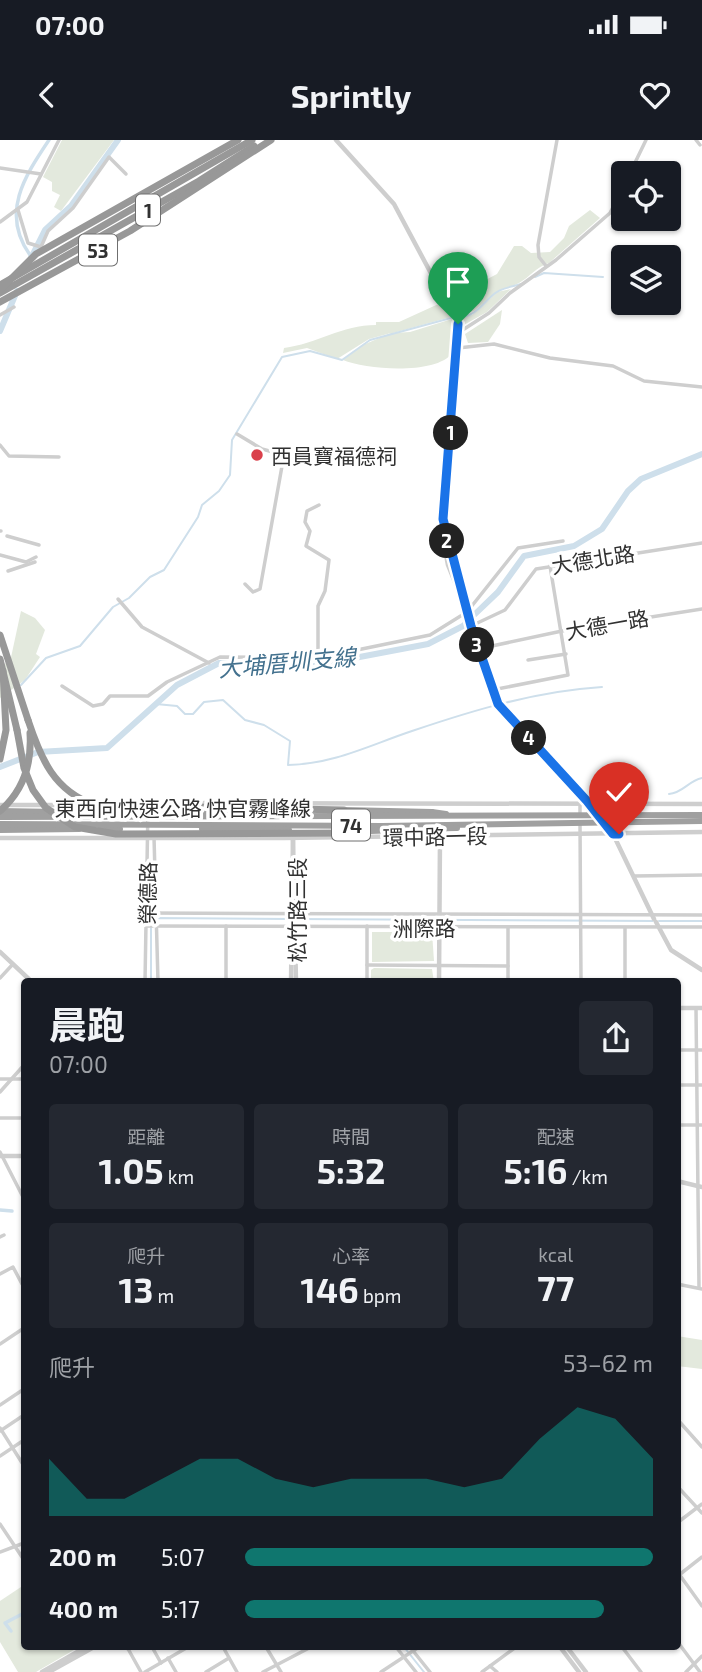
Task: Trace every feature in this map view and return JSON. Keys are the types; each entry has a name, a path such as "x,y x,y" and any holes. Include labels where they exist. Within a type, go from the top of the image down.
{"highway":[{"path":"0,292 36,254 239,140"},
{"name":"1","path":"0,285 253,140"},
{"name":"1","path":"0,292 18,291 264,140"},
{"name":"53","path":"31,281 130,231 271,140"},
{"path":"0,305 18,291"},
{"path":"0,635 42,760 55,780 76,797 95,805 344,810"},
{"path":"0,659 29,781 46,808 75,827 116,834 347,833"},
{"path":"0,759 6,730 3,671"},
{"path":"0,811 17,791 28,767 28,720"},
{"name":"74","path":"0,811 119,813 344,810 489,821"},
{"name":"東西向快速公路 快官霧峰線","path":"0,827 489,821 690,815 702,819"},
{"name":"東西向快速公路 快官霧峰線","path":"0,817 674,823 702,819"},
{"name":"74","path":"0,827 347,833 430,831 489,821"}],"street":[{"path":"0,220 27,202 59,140"},
{"path":"336,140 394,204 455,316 458,348 442,537 447,565 467,611"},
{"path":"546,266 539,257 538,245 557,140"},
{"path":"636,161 646,140"},
{"path":"696,140 700,145"},
{"path":"17,210 27,241 38,246 48,231 77,203 109,157 126,174"},
{"path":"0,169 29,170 41,174"},
{"path":"458,333 489,313 611,211"},
{"path":"0,315 15,307"},
{"path":"458,348 494,344 550,358 612,366 644,381 702,387"},
{"path":"237,434 262,449 284,455 260,589 253,592 245,584"},
{"path":"0,445 9,456 59,457"},
{"path":"318,658 318,606 325,591 329,561 306,546 310,531 305,519 307,511 319,505"},
{"path":"443,519 471,626 499,705 590,804 613,834 671,950 702,970"},
{"path":"7,536 39,545"},
{"path":"62,687 93,706 103,704 110,696 148,696 167,682 211,664 220,657 318,658 430,635 467,611 518,548 563,541"},
{"name":"大德北路","path":"471,626 505,610 532,571 702,543"},
{"path":"0,555 26,562 35,559 8,571"},
{"path":"492,690 568,676 550,566"},
{"path":"118,599 142,627 211,664"},
{"name":"大德一路","path":"478,649 562,631 702,609"},
{"path":"528,660 565,654"},
{"path":"580,793 581,978"},
{"name":"環中路一段","path":"0,806 293,803 702,804"},
{"name":"松竹路三段","path":"293,803 294,978"},
{"name":"榮德路","path":"151,804 146,913 151,926 158,978"},
{"path":"439,978 440,804"},
{"path":"699,832 702,819"},
{"name":"環中路一段","path":"0,838 293,838 699,832"},
{"name":"榮德路","path":"145,978 151,926 157,916 151,838"},
{"path":"634,876 702,875"},
{"name":"洲際路","path":"146,913 157,916 293,914 440,921 655,921 702,927"},
{"name":"洲際路","path":"151,926 367,926 440,921 508,928 581,922 625,927 702,915"},
{"path":"226,926 226,978"},
{"path":"367,926 368,978"},
{"path":"625,927 625,978"},
{"path":"508,928 508,978"},
{"path":"0,952 28,978"},
{"path":"0,978 13,964"},
{"path":"367,965 508,966"},
{"path":"681,1008 699,1008 700,1288 681,1285"},
{"path":"681,1050 699,1050"},
{"path":"0,1092 21,1068"},
{"path":"0,1079 21,1079"},
{"path":"681,1085 700,1085"},
{"path":"0,1118 21,1118"},
{"path":"681,1125 700,1125"},
{"path":"1,1155 21,1156"},
{"path":"1,1155 21,1193"},
{"path":"681,1182 700,1186"},
{"path":"0,1274 13,1267 21,1282"},
{"path":"0,1344 21,1330"},
{"path":"0,1405 21,1391"},
{"path":"21,1417 1,1430 21,1461"},
{"path":"681,1423 702,1447"},
{"path":"0,1456 21,1442"},
{"path":"681,1491 702,1513"},
{"path":"681,1520 702,1504"},
{"path":"0,1524 21,1555"},
{"path":"0,1552 21,1544"},
{"path":"681,1573 702,1557"},
{"path":"681,1579 702,1606"},
{"path":"681,1646 701,1672"},
{"path":"42,1672 81,1650"},
{"path":"49,1672 89,1650"},
{"path":"128,1650 143,1672 183,1650"},
{"path":"154,1650 161,1663"},
{"path":"225,1650 237,1672"},
{"path":"268,1650 281,1672"},
{"path":"263,1672 305,1650"},
{"path":"398,1650 416,1672"},
{"path":"381,1672 410,1650"},
{"path":"412,1650 429,1672"},
{"path":"482,1672 512,1650"},
{"path":"562,1650 579,1672"},
{"path":"569,1650 586,1672"},
{"path":"624,1650 641,1672"},
{"path":"686,1672 702,1656"},
{"path":"168,1658 176,1672"},
{"path":"206,1672 229,1658"},
{"path":"490,1666 497,1672"}],"shaded area":[{"path":"62,140 114,140 61,211 54,207 60,195 52,191 52,182 43,177"},
{"path":"590,210 600,218 549,263 519,283 497,292 511,289 487,312 462,326 459,318 472,315 494,295 474,311 458,316 449,299 497,274 514,246 522,246 531,253 550,252 564,238 569,226"},
{"path":"445,301 451,317 393,333 410,332 452,319 455,335 452,353 432,365 384,368 343,360 363,345 391,333 369,339 337,359 307,348 283,353 284,348 340,331 376,325 376,322 399,322"},
{"path":"502,310 500,324 488,342 468,343 465,334"},
{"path":"21,611 35,618 45,630 36,654 40,657 25,680 0,698 0,665 10,662"},
{"path":"372,932 432,932 434,961 372,962"},
{"path":"432,969 433,978 371,978 371,970"},
{"path":"681,1337 702,1340 702,1369 681,1366"},
{"path":"21,1587 21,1650 74,1650 36,1672 18,1672 0,1642 0,1601"}],"waterway":[{"path":"30,255 21,239 16,210 25,181 49,140"},
{"path":"29,262 45,230 71,206 118,140"},
{"path":"535,277 544,273 603,277"},
{"path":"457,317 478,310 499,290 521,284"},
{"path":"0,331 17,291"},
{"path":"21,685 46,658 80,646 113,607 129,598 150,577 164,570 198,517 202,505 219,491 230,475 232,440 282,357 310,351 342,360 370,340 451,318"},
{"name":"大埔厝圳支線","path":"0,767 38,752 107,748 177,685 219,663 328,663 428,644 463,626 498,592 524,556 574,546 602,529 628,491 641,479 702,454"},
{"path":"156,704 177,706 185,714 193,714 204,702 223,700 245,720 264,725 290,741 288,765 321,761 351,753 435,723 506,703 602,687"},
{"path":"669,794 702,778"},
{"path":"151,978 151,918 289,919"},
{"path":"295,919 653,921"},
{"path":"659,921 702,921"},
{"path":"0,1210 12,1211"},
{"path":"11,1631 5,1623 21,1615"},
{"path":"406,1650 424,1672"}],"place":[{"name":"西員寶福德祠","path":"257,455"}],"route":[{"path":"458,324 443,519 478,649 498,704 587,801 613,834 619,834"}]}
